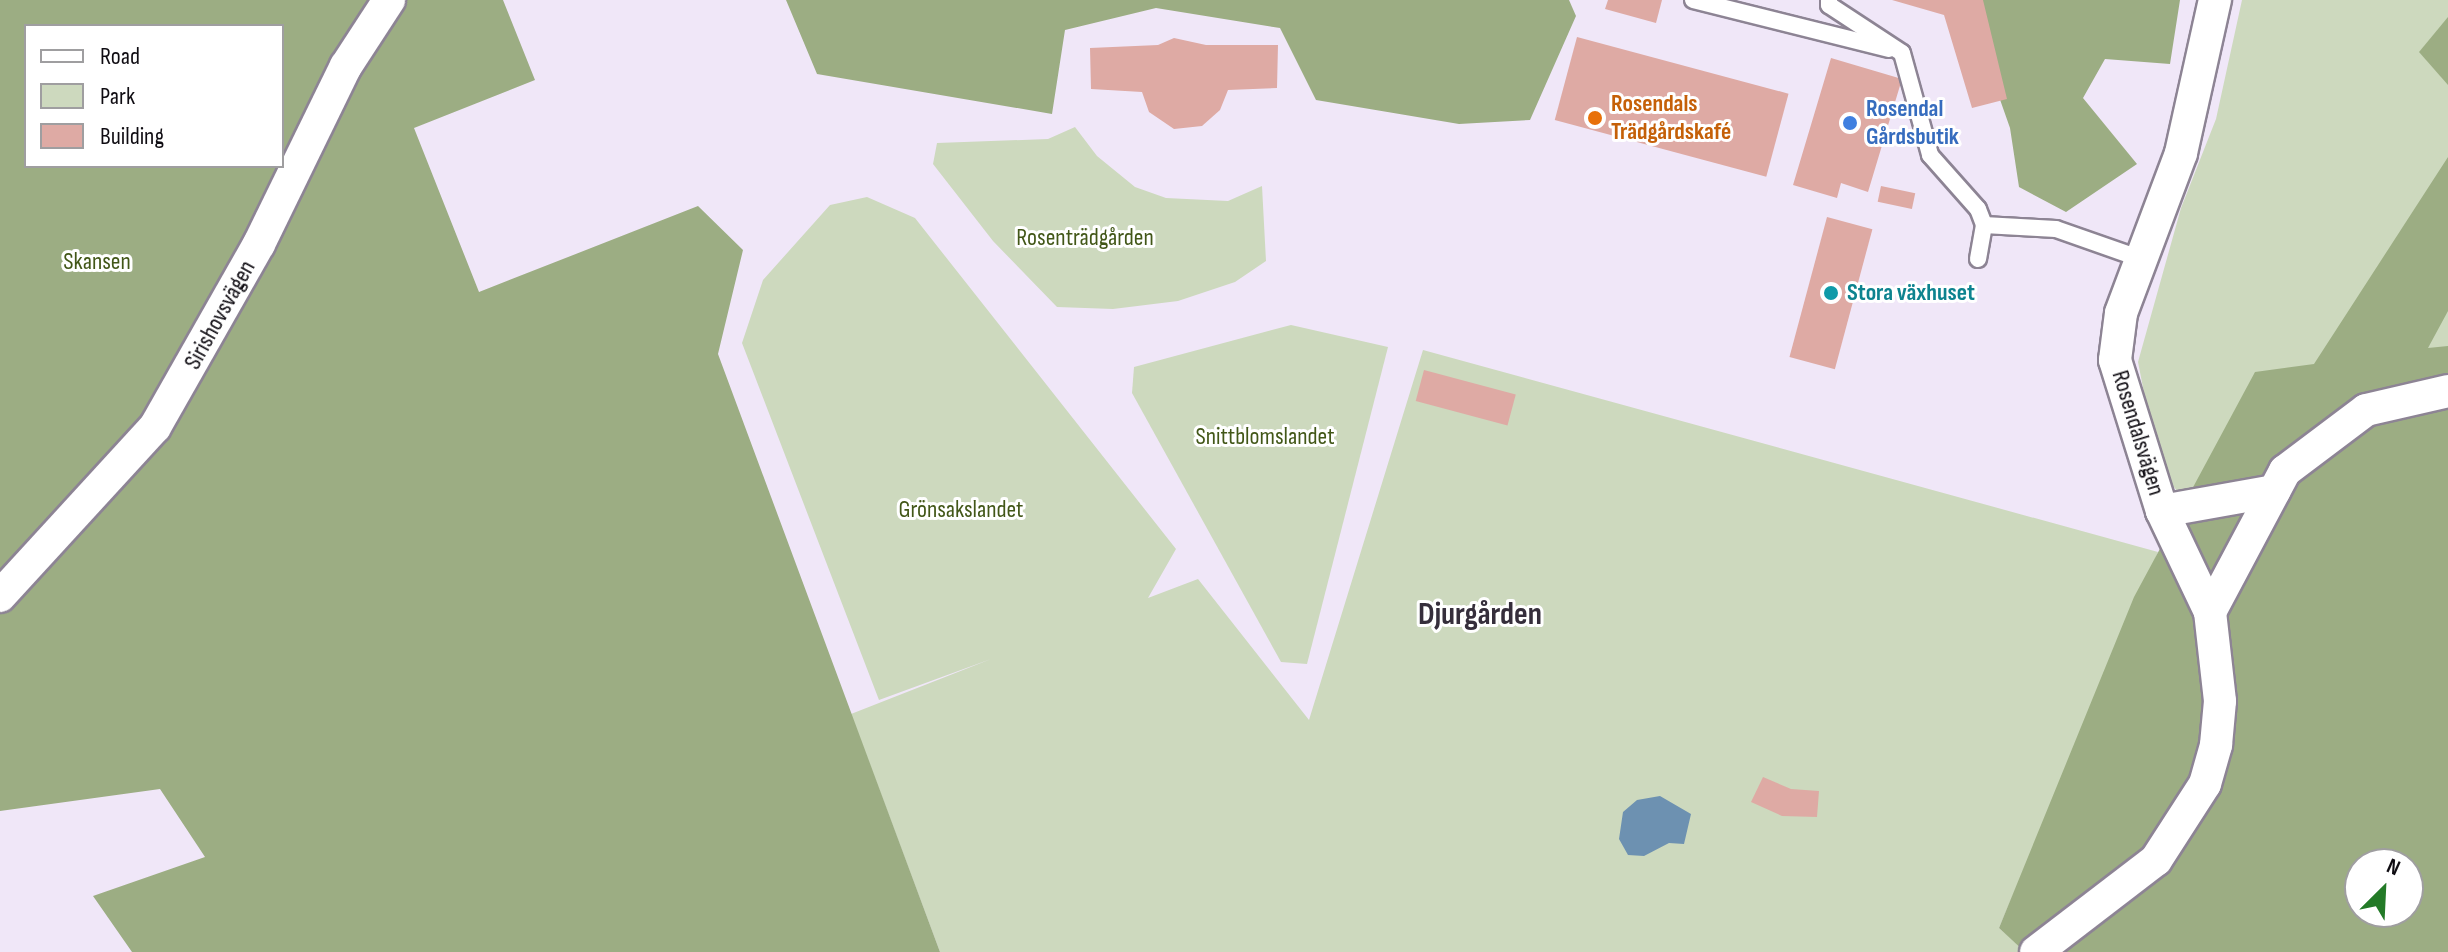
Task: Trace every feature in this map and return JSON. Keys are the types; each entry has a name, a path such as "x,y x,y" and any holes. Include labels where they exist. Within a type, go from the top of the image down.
{"street":[{"name":"Sirishovsvägen","path":"0,596 155,427 259,244 346,66 389,0"},
{"name":"Rosendalsvägen","path":"2215,0 2181,153 2139,258 2121,313 2115,360 2162,511 2274,491"},
{"path":"2210,612 2285,471 2366,410 2448,391"},
{"path":"2036,952 2156,860 2205,784 2220,701 2210,612 2162,511"}],"lane":[{"path":"1693,0 1902,53"},
{"path":"1829,0 1829,5 1902,53 1930,155 1978,209 1984,225 1978,259"},
{"path":"1984,225 2056,229 2139,258"}],"green space":[{"name":"Skansen","path":"0,0 503,0 535,80 414,128 479,292 698,206 743,250 718,354 940,952 132,952 93,896 205,857 160,789 0,811"},
{"path":"786,0 1569,0 1576,16 1530,120 1459,124 1316,100 1280,28 1156,8 1065,30 1052,114 817,74"},
{"path":"1965,0 2180,0 2170,64 2105,59 2083,98 2137,164 2066,212 2019,187 2010,128"},
{"path":"2242,0 2448,0 2448,388 2223,496 2178,492 2159,469 2138,362 2181,208 2216,119"},
{"path":"2448,17 2448,85 2419,52"},
{"name":"Rosenträdgården","path":"1075,127 1097,156 1135,187 1166,198 1228,201 1262,186 1266,261 1235,282 1178,301 1113,309 1057,307 993,241 933,164 937,143 1048,139"},
{"path":"2448,157 2448,311 2428,348 2448,346 2448,952 2025,952 1999,928 2134,597 2255,372 2314,364"},
{"name":"Grönsakslandet","path":"867,197 915,218 1176,549 1148,598 1198,579 1309,720 1423,350 2158,552 1999,928 2026,952 940,952 851,714 991,659 879,700 742,343 763,280 830,205"},
{"name":"Snittblomslandet","path":"1291,325 1388,347 1307,664 1281,662 1132,393 1134,367"}],"water":[{"path":"1660,796 1691,814 1684,844 1669,843 1644,856 1628,855 1619,839 1623,812 1637,800"}],"building":[{"path":"1608,0 1662,0 1656,23 1605,9"},
{"path":"1892,0 1983,0 2007,99 1972,108 1944,15"},
{"path":"1577,37 1789,94 1766,177 1555,120"},
{"path":"1174,38 1206,45 1278,45 1277,88 1228,90 1220,110 1202,126 1174,129 1149,112 1142,92 1091,89 1090,48 1158,45"},
{"name":"Rosendal Gårdsbutik","path":"1831,58 1902,79 1868,192 1841,183 1837,198 1793,185"},
{"path":"1881,186 1915,193 1912,209 1878,202"},
{"name":"Stora växhuset","path":"1827,217 1872,229 1835,369 1789,357"},
{"path":"1424,370 1516,395 1507,425 1416,401"},
{"path":"1763,777 1791,789 1819,791 1817,817 1782,816 1751,802"}],"place":[{"name":"Rosendals Trädgårdskafé","path":"1595,118"},
{"name":"Rosendal Gårdsbutik","path":"1850,123"},
{"name":"Stora växhuset","path":"1831,293"}],"district":[{"name":"Djurgården","path":"1480,615"}]}
